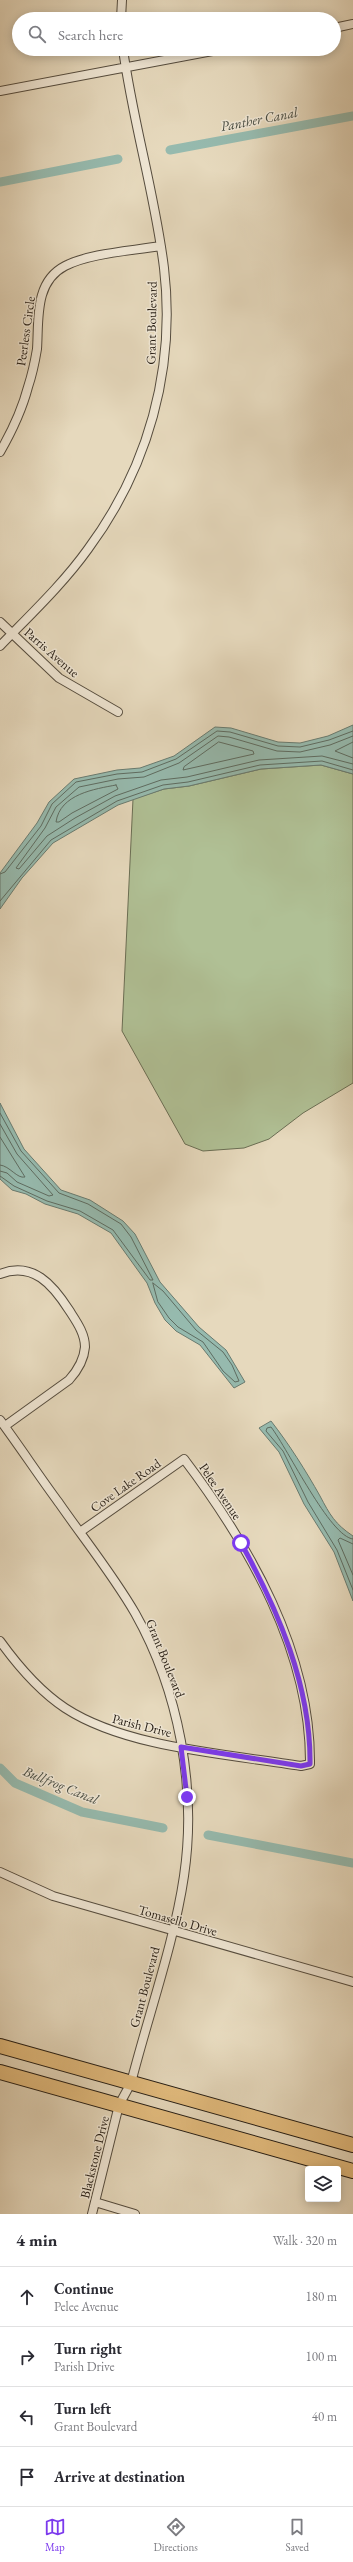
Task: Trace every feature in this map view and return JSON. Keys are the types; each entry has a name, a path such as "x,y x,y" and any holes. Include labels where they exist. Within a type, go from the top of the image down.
{"highway":[{"path":"0,2046 353,2145"},
{"path":"0,2072 353,2171"}],"street":[{"path":"121,12 122,0"},
{"path":"341,27 353,24"},
{"name":"Grant Boulevard","path":"0,646 74,566 100,532 123,495 148,434 160,388 166,345 166,296 160,246 124,56"},
{"path":"0,91 187,56"},
{"name":"Peerless Circle","path":"0,452 19,415 26,393 36,351 41,296 54,274 64,267 84,260 160,246"},
{"path":"0,622 12,633"},
{"name":"Parris Avenue","path":"12,633 59,678 118,712"},
{"path":"0,1274 22,1270 41,1277 50,1284 75,1318 85,1346 83,1358 78,1370 69,1380 2,1423"},
{"name":"Grant Boulevard","path":"2,1423 128,1602 153,1650 172,1707 181,1747 187,1786 188,1834 180,1898 131,2083 119,2105"},
{"name":"Cove Lake Road","path":"80,1532 184,1459"},
{"name":"Pelee Avenue","path":"184,1459 241,1543 269,1595 287,1643 302,1694 310,1740 310,1764"},
{"name":"Parish Drive","path":"0,1641 19,1667 39,1688 64,1708 108,1730 132,1738 181,1747 301,1766 310,1764"},
{"name":"Tomasello Drive","path":"0,1872 53,1896 353,1982"},
{"name":"Blackstone Drive","path":"92,2214 119,2105"},
{"path":"95,2202 135,2214"}],"green space":[{"path":"321,765 353,774 353,1083 303,1113 269,1139 244,1148 203,1151 185,1144 122,1031 133,799 164,789 189,786 261,769"}],"water":[{"path":"353,725 353,774 321,765 261,769 189,786 164,789 118,805 53,843 22,878 0,909 0,873 37,823 49,802 74,779 117,770 140,768 174,756 215,727 231,728 278,742 300,743 328,736"},
{"path":"0,1103 24,1149 61,1190 90,1200 123,1221 135,1234 160,1282 199,1327 226,1350 245,1382 234,1388 200,1345 176,1331 165,1320 155,1303 147,1283 111,1233 78,1214 45,1204 26,1194 12,1190 0,1179"},
{"path":"271,1421 297,1458 334,1519 353,1536 353,1601 334,1552 304,1504 279,1452 259,1428"}],"waterway":[{"name":"Panther Canal","path":"170,150 353,116"},
{"name":"Panther Canal","path":"0,182 118,159"},
{"name":"Bullfrog Canal","path":"0,1768 15,1783 82,1812 163,1828"},
{"name":"Bullfrog Canal","path":"208,1835 353,1863"}],"route":[{"path":"187,1797 187,1786 181,1747 301,1766 310,1764 308,1722 294,1663 269,1595 241,1543"}]}
